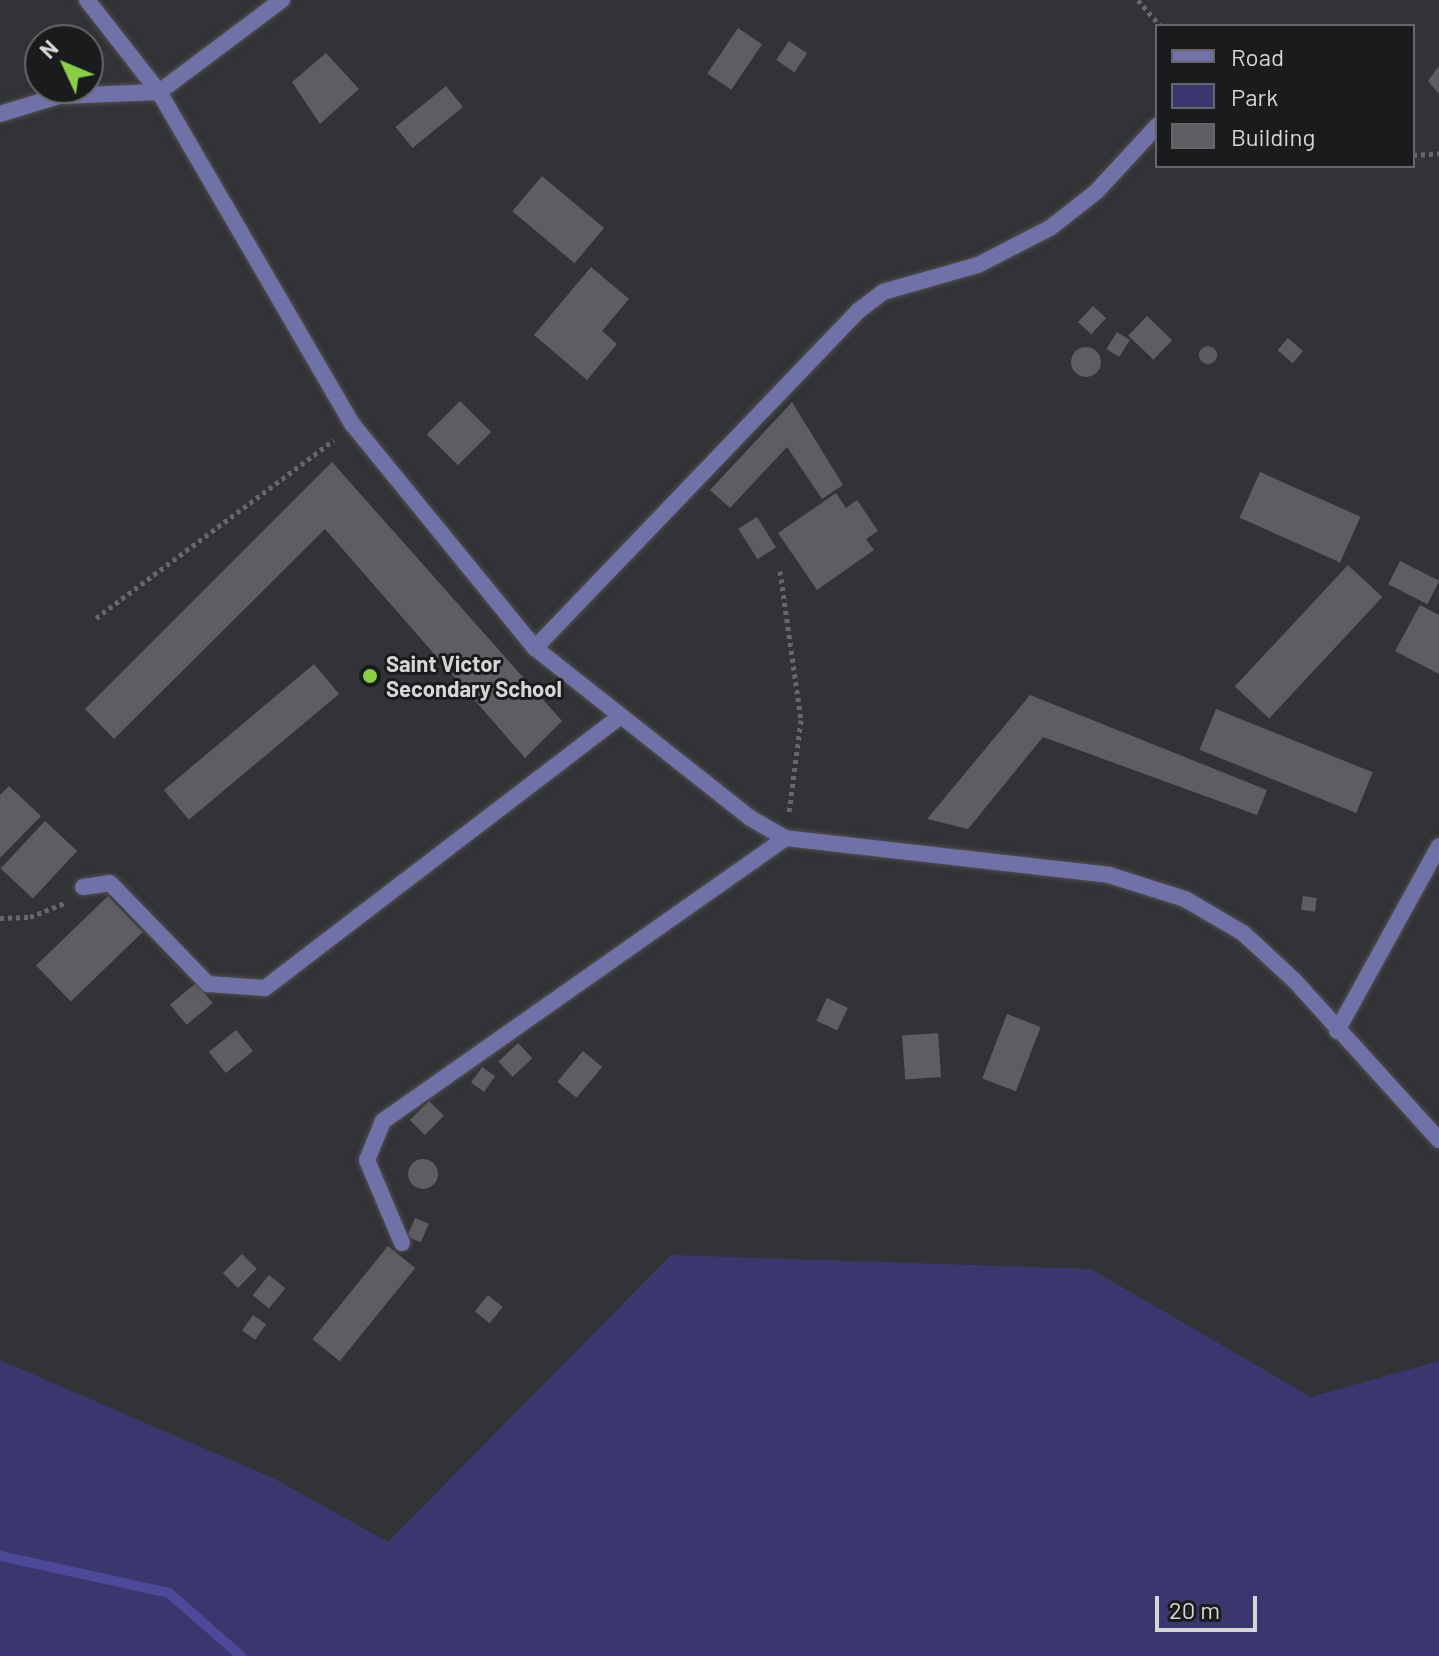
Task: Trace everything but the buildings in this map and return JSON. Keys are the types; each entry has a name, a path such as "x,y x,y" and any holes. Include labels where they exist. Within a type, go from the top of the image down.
{"street":[{"path":"87,0 159,92 353,425 535,648 620,717 785,838 1109,875 1185,899 1243,933 1439,1140"},
{"path":"0,114 59,96 159,92 282,0"},
{"path":"535,648 858,311 883,292 978,265 1050,228 1096,192 1155,128"},
{"path":"83,887 110,883 208,984 265,988 620,717"},
{"path":"402,1243 367,1160 383,1121 785,838"},
{"path":"1337,1031 1439,846"}],"path":[{"path":"1138,0 1159,24"},
{"path":"1415,155 1439,153"},
{"path":"96,618 353,425"},
{"path":"780,571 801,720 785,838"},
{"path":"0,918 30,917 83,887"}],"green space":[{"path":"671,1255 1091,1269 1311,1397 1439,1361 1439,1656 0,1656 0,1360 275,1479 388,1542"}],"waterway":[{"path":"0,1556 169,1593 241,1656"}],"place":[{"name":"Saint Victor Secondary School","path":"370,676"}]}
